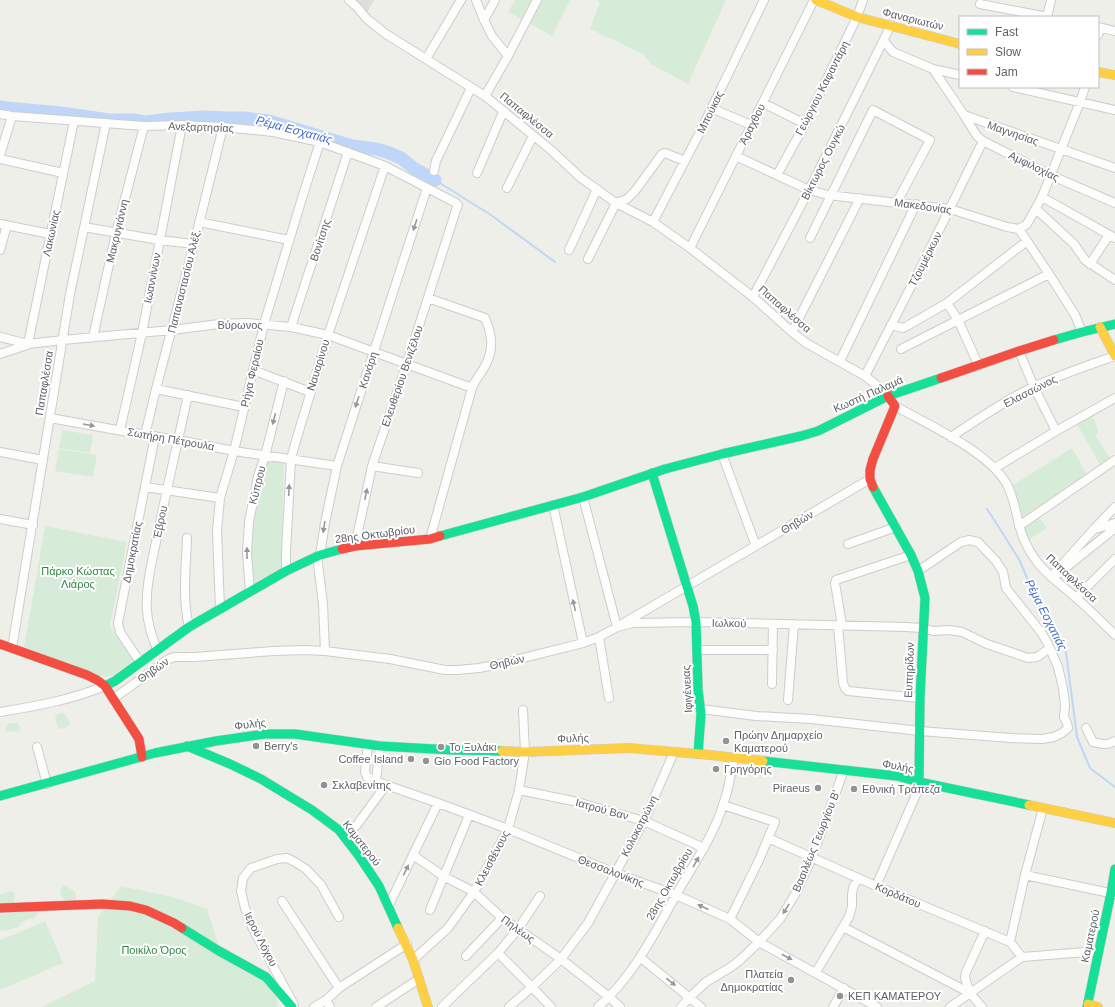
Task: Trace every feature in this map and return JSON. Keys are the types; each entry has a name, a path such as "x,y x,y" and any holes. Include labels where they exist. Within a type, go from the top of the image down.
{"street":[{"path":"349,0 367,19 386,34 485,96"},
{"path":"426,59 461,0"},
{"path":"476,0 492,36 508,56"},
{"path":"484,20 495,0"},
{"name":"Παπαφλέσσα","path":"537,0 485,96 551,150 581,178 616,203 653,222 690,248 753,297 806,343 866,376 883,390 895,406 951,437 976,453 995,468 1009,488 1019,526 1028,549 1038,563 1052,578 1076,598 1115,635"},
{"name":"Μπούκας","path":"653,222 712,108 764,0"},
{"name":"Φαναριωτών","path":"815,0 857,17 959,44"},
{"name":"Άραχθου","path":"690,248 815,0"},
{"name":"Γεώργιου Καφαντάρη","path":"777,175 805,124 857,17 863,0"},
{"path":"1047,16 1051,0"},
{"path":"980,4 1042,16"},
{"name":"Βίκτωρος Ουγκώ","path":"753,297 891,25"},
{"path":"1099,30 1115,31"},
{"path":"884,41 893,52 933,69 959,75"},
{"path":"933,69 964,116"},
{"path":"1099,72 1115,75"},
{"path":"434,171 436,161 471,88"},
{"path":"1017,88 1115,110"},
{"path":"1082,332 1075,315 1019,229 1027,224 1042,198 1085,88"},
{"path":"763,103 805,124"},
{"path":"712,108 751,125"},
{"path":"810,238 873,110 930,140 897,202"},
{"path":"477,173 503,112"},
{"name":"Ανεξαρτησίας","path":"0,114 144,126 182,125 273,132 320,142 385,166 456,203 458,207"},
{"path":"0,155 12,116"},
{"name":"Αμφιλοχίας","path":"964,116 977,136 983,141 1050,175 1115,203"},
{"name":"Μαγνησίας","path":"964,116 1115,168"},
{"name":"Λακωνίας","path":"28,344 74,121"},
{"name":"Παπαφλέσσα","path":"12,648 70,294 106,123"},
{"name":"Ιωαννίνων","path":"120,430 142,333 182,125"},
{"name":"Μακρυγιάννη","path":"93,337 116,233 144,126"},
{"name":"Παπαναστασίου Αλέξ.","path":"145,435 223,127"},
{"path":"507,188 533,136"},
{"name":"Τζουμέρκων","path":"866,376 983,141"},
{"name":"Ρήγα Φεραίου","path":"220,609 217,531 220,498 234,451 264,324 320,142"},
{"name":"Βονίτσης","path":"292,327 348,152"},
{"path":"588,259 616,203 627,199 635,191 662,154 666,153 685,161"},
{"name":"Μακεδονίας","path":"736,156 808,190 831,195 950,209 1007,227 1019,229"},
{"path":"0,159 63,173"},
{"name":"Ναυαρίνου","path":"286,571 291,459 328,335 385,166"},
{"name":"Κανάρη","path":"325,651 319,555 337,466 427,188"},
{"path":"569,250 597,189"},
{"path":"792,332 860,198"},
{"path":"1042,198 1112,237 1090,264"},
{"path":"840,361 916,204"},
{"name":"Ελευθερίου Βενιζέλου","path":"355,546 372,466 458,207"},
{"path":"1036,209 1074,244 1085,260 1115,280"},
{"path":"199,222 289,240"},
{"path":"0,250 4,225 50,234"},
{"path":"84,227 159,240 194,244"},
{"path":"891,325 903,328 947,303 1027,241"},
{"path":"901,349 1049,274"},
{"path":"428,298 485,318 492,342 487,363 476,379 472,388 430,539"},
{"path":"947,303 958,320 978,364"},
{"name":"Βύρωνος","path":"0,337 28,344 219,324 246,323 292,327 328,335 472,388"},
{"name":"Κωστή Παλαμά","path":"652,473 722,454 788,440 818,431 888,396 1019,350 1115,324"},
{"path":"1100,327 1115,356"},
{"path":"0,354 28,344"},
{"path":"1019,350 1034,387 1056,431"},
{"name":"Ελασσώνος","path":"951,437 1034,387 1075,370 1115,356"},
{"path":"252,370 310,392"},
{"name":"Κύπρου","path":"250,592 247,553 249,522 258,476 265,456 284,381"},
{"path":"156,389 244,407"},
{"name":"Έβρου","path":"157,649 149,628 147,610 148,589 167,490 188,395"},
{"path":"995,468 1056,431 1115,398"},
{"path":"870,479 870,470 873,460 895,406"},
{"name":"Σωτήρη Πέτρουλα","path":"50,418 234,451 337,466"},
{"name":"Δημοκρατίας","path":"140,662 120,632 118,623 155,436"},
{"path":"0,452 43,460"},
{"path":"722,454 756,546"},
{"path":"1019,526 1115,460"},
{"path":"372,466 418,473"},
{"path":"652,473 686,586"},
{"name":"28ης Οκτωβρίου","path":"105,686 115,681 189,627 286,571 319,555 355,546 430,539 583,497 652,473"},
{"name":"Ευπηρίδων","path":"870,479 876,493 911,555 918,571 925,598 918,782"},
{"name":"Θηβών","path":"113,699 164,662 174,657 195,657 282,650 305,650 390,659 445,670 457,670 499,664 583,643 599,637 617,627 870,479"},
{"path":"145,487 220,498"},
{"path":"583,497 617,627"},
{"path":"553,505 583,643"},
{"path":"1052,578 1094,529 1115,508"},
{"path":"0,519 32,525"},
{"path":"1094,529 1115,523"},
{"path":"848,544 896,527"},
{"path":"1052,578 1115,528"},
{"path":"186,538 185,588 186,615 189,627"},
{"path":"700,709 756,716 811,719 920,731 1011,738 1042,739 1054,737 1068,728 1064,717 1065,705 1063,688 1058,667 1050,648 1041,632 1006,588 1002,572 996,561 978,542 969,540 962,542 918,571"},
{"path":"911,555 836,580 835,583 840,625 843,683 845,688 848,691 920,698"},
{"path":"1076,598 1115,559"},
{"name":"Ιφιγένειας","path":"686,586 693,606 696,622 700,709 698,754"},
{"name":"Ιωλκού","path":"617,627 633,623 696,622 906,627 923,628 933,631 949,630 962,632 986,644 1028,658 1037,657 1050,648"},
{"path":"772,684 773,624"},
{"path":"788,700 794,624"},
{"path":"599,637 609,698"},
{"path":"0,644 98,680 105,686 139,739 142,757"},
{"path":"697,650 773,650"},
{"path":"0,712 52,703 105,686"},
{"name":"Κλεισθένους","path":"413,960 448,928 474,892 508,829 519,790 526,752 523,710"},
{"path":"1086,728 1094,742 1104,745 1115,741"},
{"name":"Φυλής","path":"0,796 87,771 187,746 243,736 283,733 380,746 452,750 526,752 629,748 698,754 897,776 918,782 1115,823"},
{"path":"368,744 365,774 367,777 376,781 380,746"},
{"name":"Καματερού","path":"187,746 261,779 312,810 343,835 379,886 389,905 407,944 428,1007"},
{"path":"36,747 46,784"},
{"name":"Κολοκοτρώνη","path":"509,1007 561,959 588,923 644,821 674,752"},
{"name":"28ης Οκτωβρίου","path":"598,1007 609,997 641,958 704,848 723,805 734,758"},
{"name":"Βασιλέως Γεωργίου Β'","path":"681,1007 706,982 736,963 759,942 780,918 797,891 812,857 844,770"},
{"name":"Θεσσαλονίκης","path":"376,781 508,829 676,895 730,919 759,942 816,972 877,1007"},
{"path":"876,886 918,790 918,782"},
{"path":"356,826 386,785"},
{"name":"Φυλής","path":"0,806 34,787"},
{"name":"Ιατρού Βαν","path":"519,790 573,801 644,821 704,848"},
{"path":"389,905 438,803"},
{"path":"723,805 775,822 759,860 730,919"},
{"path":"1010,942 1025,875 1043,808"},
{"path":"430,910 469,815"},
{"name":"Κορδάτου","path":"768,838 876,886 1010,942 1022,957"},
{"name":"Πηλέως","path":"413,855 443,876 474,892 502,918 561,959 620,1007"},
{"name":"Ιερού Λόχου","path":"294,1007 252,927 241,891 243,878 251,868 277,859 287,858 306,870 321,885 339,916"},
{"name":"Καματερού","path":"1087,1006 1113,894 1115,869"},
{"path":"1025,875 1113,894"},
{"path":"816,972 849,917 852,910 853,888 858,878"},
{"path":"446,1006 498,953 518,929 540,896"},
{"path":"282,901 340,988"},
{"path":"0,908 102,904 130,906 146,910 174,923 219,951 257,971 266,977 294,1007"},
{"path":"466,956 502,918"},
{"path":"843,927 970,993 982,1007"},
{"path":"970,993 965,978 966,972 985,931"},
{"path":"314,1007 328,1004 340,988 407,944"},
{"path":"950,1007 1022,957 1099,951"},
{"path":"498,953 551,1007"},
{"path":"641,958 701,1007"},
{"path":"376,1007 419,979"},
{"path":"833,1007 844,988"},
{"path":"283,996 283,1007"},
{"path":"1087,1006 1098,1007"}],"shaded area":[{"path":"352,0 374,0 366,14"}],"green space":[{"path":"515,0 570,0 552,36 508,12"},
{"path":"597,0 726,0 688,84 651,64 643,54 590,29 600,2"},
{"path":"1092,415 1099,432 1095,435 1111,460 1101,467 1077,424"},
{"path":"62,430 93,435 90,453 59,448"},
{"path":"1072,448 1088,476 1036,514 1047,528 1022,544 1005,490"},
{"path":"59,449 97,455 93,477 55,471"},
{"path":"265,461 284,462 281,568 254,583 250,560 250,537 254,508"},
{"name":"Πάρκο Κώστας Λιάρος","path":"45,526 127,542 110,626 135,662 121,673 106,677 97,675 24,647"},
{"path":"59,713 64,713 69,720 69,725 65,728 60,729 57,727 55,716"},
{"path":"10,723 18,723 20,731 7,732 5,729 6,726"},
{"path":"63,885 67,886 76,893 76,898 73,902 66,902 60,894"},
{"name":"Ποικίλο Όρος","path":"121,886 173,897 207,909 222,956 267,982 277,997 278,1007 41,1007 95,981 98,917"},
{"path":"11,891 14,892 15,895 13,904 0,905 0,894"},
{"path":"39,910 33,919 24,920 19,927 4,931 0,930 0,911"},
{"path":"45,921 63,963 0,990 0,940"}],"waterway":[{"name":"Ρέμα Εσχατιάς","path":"0,107 61,113 109,120 132,120 146,122 205,117 244,118 269,121 353,146 387,152 401,158 415,169 435,180"},
{"name":"Ρέμα Εσχατιάς","path":"435,180 491,215 555,262"},
{"name":"Ρέμα Εσχατιάς","path":"987,509 1020,561 1035,598 1066,652 1077,737 1090,768 1115,787"}],"traffic: fast":[{"path":"1054,340 1115,324"},
{"path":"440,536 583,497 665,469 818,431 888,396 941,378"},
{"path":"652,473 693,606 696,622 698,689 701,714 698,754"},
{"path":"873,487 911,555 918,571 925,598 920,698 919,782"},
{"path":"105,686 115,681 189,627 286,571 320,555 342,549"},
{"path":"0,796 155,753 216,741 265,734 295,734 380,746 502,751"},
{"path":"187,746 261,779 312,810 339,830 379,886 398,928"},
{"path":"763,761 897,776 1029,805"},
{"path":"1087,1007 1115,869"},
{"path":"182,928 219,951 266,977 292,1007"}],"traffic: slow":[{"path":"816,0 857,17 959,44"},
{"path":"1099,72 1115,75"},
{"path":"1100,327 1115,356"},
{"path":"502,751 525,752 629,748 763,761"},
{"path":"1029,805 1115,823"},
{"path":"398,928 413,960 428,1007"},
{"path":"1088,1004 1098,1007"}],"traffic: jam":[{"path":"941,378 1054,340"},
{"path":"873,487 870,479 870,470 873,459 895,406 888,396"},
{"path":"342,549 355,546 430,539 440,536"},
{"path":"0,644 87,675 105,686 139,739 142,757"},
{"path":"0,908 102,904 130,906 146,910 182,928"}],"place":[{"name":"Πρώην Δημαρχείο Καματερού","path":"726,741"},
{"name":"Berry's","path":"256,746"},
{"name":"Το Ξυλάκι","path":"441,747"},
{"name":"Coffee Island","path":"411,759"},
{"name":"Gio Food Factory","path":"426,761"},
{"name":"Γρηγόρης","path":"716,769"},
{"name":"Σκλαβενίτης","path":"324,785"},
{"name":"Piraeus","path":"818,788"},
{"name":"Εθνική Τράπεζα","path":"854,789"},
{"name":"Πλατεία Δημοκρατίας","path":"791,980"},
{"name":"ΚΕΠ ΚΑΜΑΤΕΡΟΥ","path":"840,996"}]}
